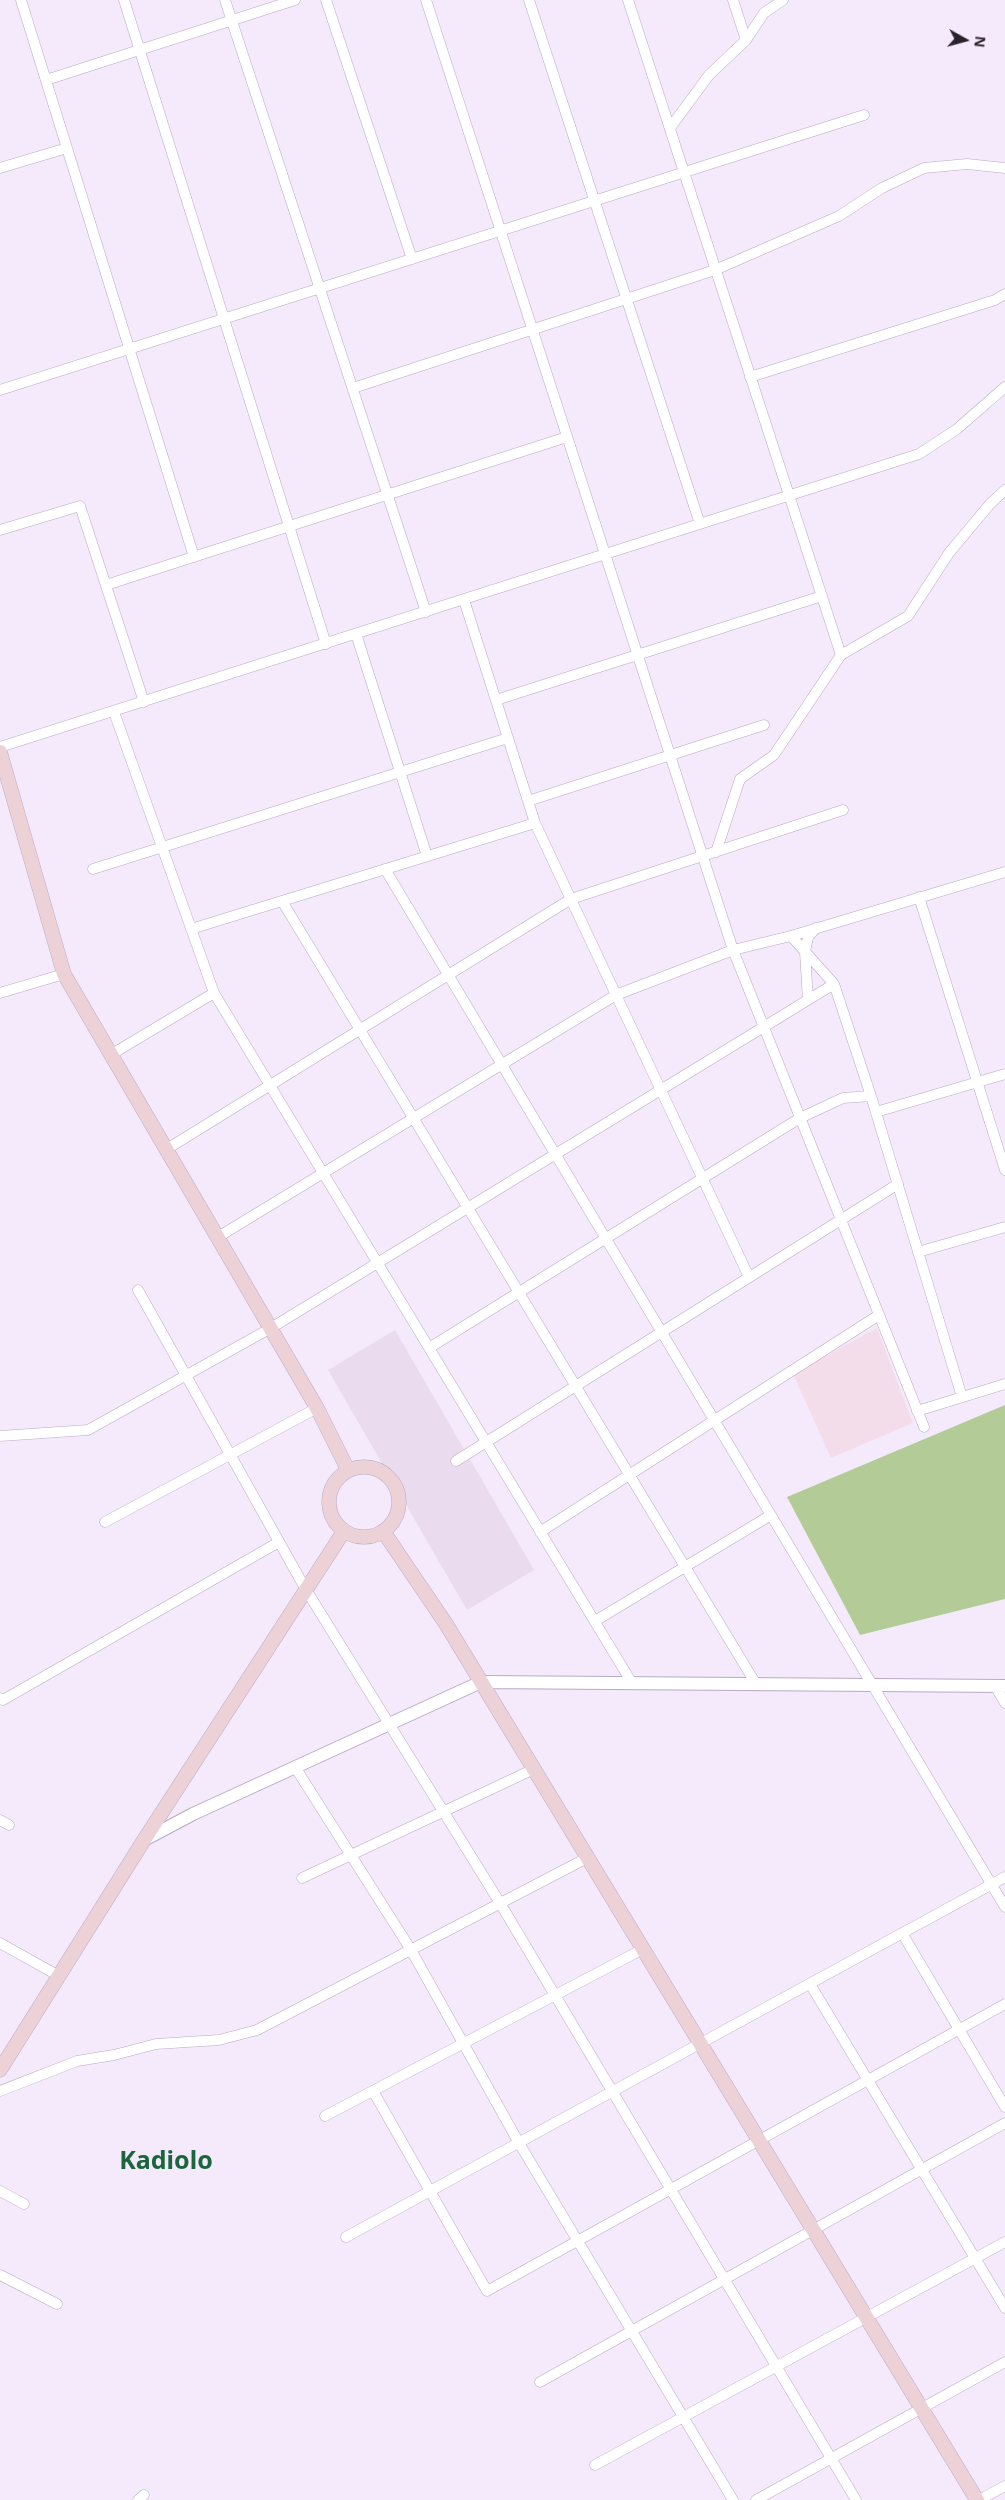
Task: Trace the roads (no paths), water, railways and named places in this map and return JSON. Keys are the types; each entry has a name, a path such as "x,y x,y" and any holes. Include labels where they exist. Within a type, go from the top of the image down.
{"main road":[{"path":"0,752 64,974 317,1408 348,1470"},
{"path":"358,1467 377,1469 392,1481 398,1497 397,1514 392,1524 383,1531 364,1537 344,1531 333,1517 329,1499 332,1488 339,1477 348,1470 358,1467"},
{"path":"1,2065 305,1588 344,1531"},
{"path":"383,1531 446,1624 978,2500"}],"street":[{"path":"21,0 194,557"},
{"path":"124,0 326,644"},
{"path":"225,0 426,612"},
{"path":"46,80 295,0"},
{"path":"326,0 412,259"},
{"path":"426,0 733,950 924,1427"},
{"path":"529,0 700,524"},
{"path":"628,0 840,654"},
{"path":"733,0 746,40"},
{"path":"670,128 708,76 746,40 764,13 783,0"},
{"path":"0,390 864,115"},
{"path":"0,168 67,148"},
{"path":"353,388 715,270 838,216 882,188 924,168 967,164 1005,168"},
{"path":"750,377 995,300 1005,294"},
{"path":"0,747 919,454 956,429 1005,387"},
{"path":"106,585 567,437"},
{"path":"716,852 740,779 774,755 840,654 908,616 949,553 990,504 1005,490"},
{"path":"0,530 80,506 144,702"},
{"path":"496,700 822,596"},
{"path":"464,600 535,823 749,1277"},
{"path":"356,634 427,856"},
{"path":"114,712 214,993 632,1683"},
{"path":"528,801 764,724"},
{"path":"93,869 508,738"},
{"path":"167,1149 571,899 843,810"},
{"path":"191,929 535,823"},
{"path":"385,870 1005,1907"},
{"path":"218,1237 616,995 733,950 791,936 1005,872"},
{"path":"919,897 1005,1170"},
{"path":"282,901 756,1684"},
{"path":"808,1000 806,952 808,938 816,928"},
{"path":"791,936 834,984 876,1112 962,1397"},
{"path":"0,993 64,974"},
{"path":"0,1436 88,1430 271,1328 834,984"},
{"path":"112,1054 214,993"},
{"path":"876,1112 1005,1074"},
{"path":"429,1348 800,1118 843,1098 871,1096"},
{"path":"456,1460 898,1184"},
{"path":"918,1252 1005,1227"},
{"path":"138,1290 305,1588 500,1904 856,2500"},
{"path":"540,1532 879,1316"},
{"path":"917,1411 1005,1384"},
{"path":"105,1522 317,1408"},
{"path":"595,1621 771,1516"},
{"path":"0,1698 3,1700 279,1542"},
{"path":"144,1840 193,1814 481,1682 1000,1686 1005,1703"},
{"path":"295,1767 411,1950 519,2143 733,2500"},
{"path":"302,1878 534,1769"},
{"path":"0,2091 77,2061 114,2055 156,2044 219,2040 257,2030 588,1858"},
{"path":"346,2237 1005,1877"},
{"path":"902,1933 1005,2107"},
{"path":"0,1943 59,1976"},
{"path":"325,2116 643,1949"},
{"path":"810,1984 1005,2308"},
{"path":"373,2091 488,2291 1005,2004"},
{"path":"540,2382 1005,2123"},
{"path":"0,2192 24,2204"},
{"path":"596,2466 1005,2242"},
{"path":"0,2275 57,2304"},
{"path":"756,2500 1005,2362"},
{"path":"978,2500 1005,2486"}],"district":[{"name":"Kadiolo","path":"166,2162"}]}
